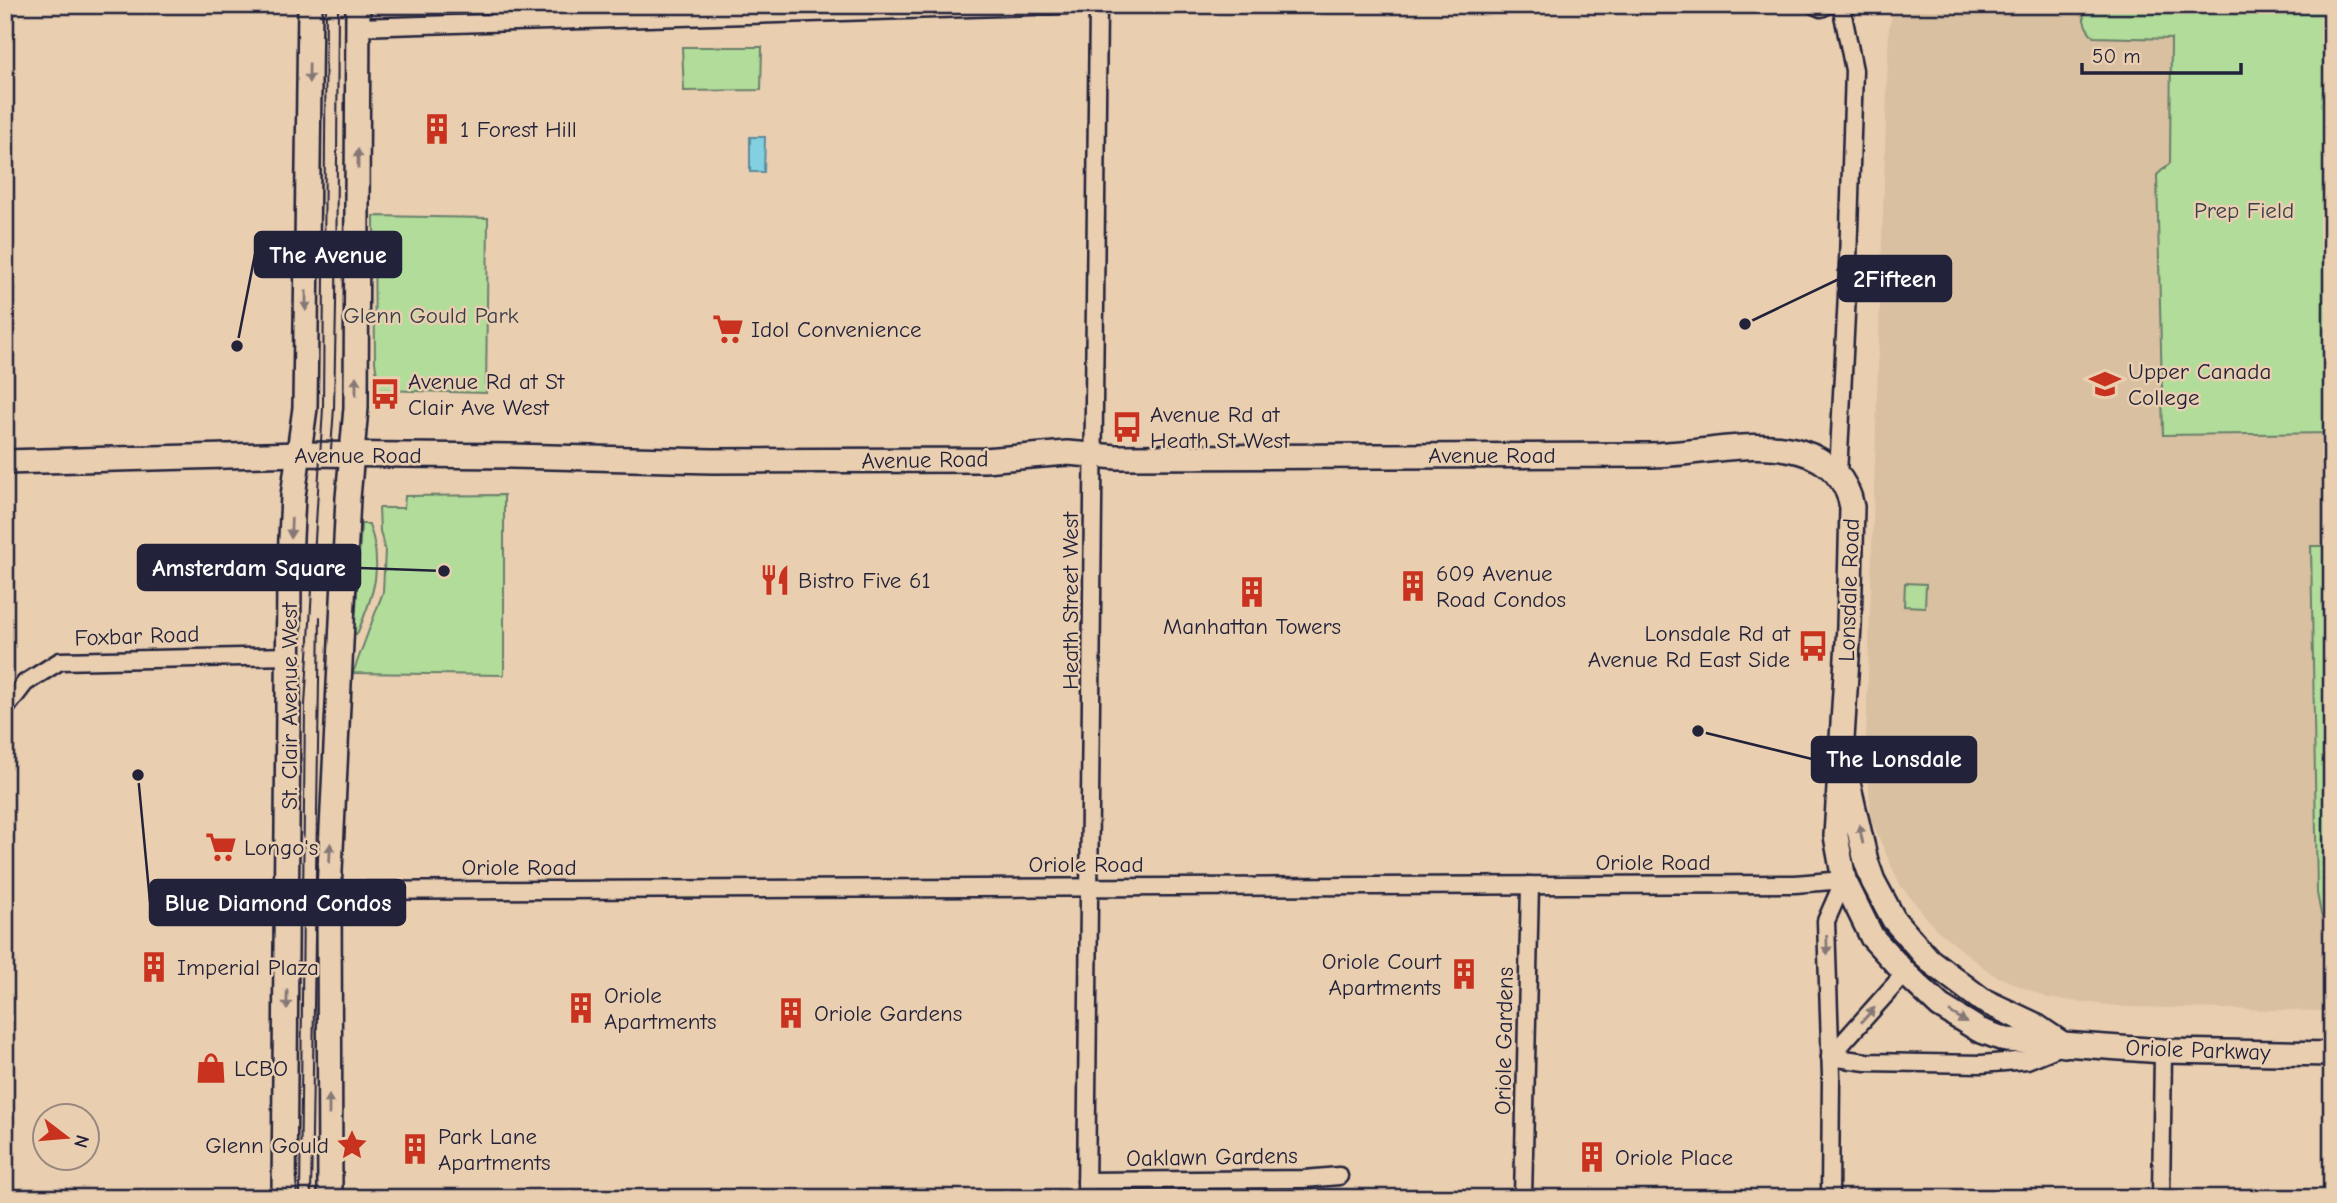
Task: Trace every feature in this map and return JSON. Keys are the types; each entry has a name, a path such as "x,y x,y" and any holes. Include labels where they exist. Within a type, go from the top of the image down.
{"main road":[{"name":"St. Clair Avenue West","path":"284,1198 289,656 293,496 305,408 310,5"},
{"name":"St. Clair Avenue West","path":"330,1198 329,891 348,498 356,395 358,16"},
{"name":"Avenue Road","path":"5,462 300,454 712,461 984,460 1067,453 1117,457 1650,455 1772,447 1815,457 1838,474"},
{"name":"Lonsdale Road","path":"1838,474 1850,498 1853,528 1842,760"},
{"name":"Oriole Parkway","path":"1842,760 1836,836 1844,880 1872,937 1940,1006 1979,1030 2007,1040 2064,1045 2163,1051 2332,1054"},
{"path":"1842,760 1857,813 1866,861 1873,881 1894,920"},
{"path":"1844,880 1863,882 1876,894 1894,920 1929,960 1982,1000 2033,1024 2064,1045"}],"street":[{"path":"358,16 1067,5"},
{"name":"Heath Street West","path":"1086,1198 1098,5"},
{"path":"1814,5 1821,8 1827,5"},
{"name":"Lonsdale Road","path":"1838,474 1854,70 1841,5"},
{"name":"Foxbar Road","path":"5,709 25,683 60,661 289,656"},
{"path":"1830,1198 1826,921 1844,880"},
{"name":"Oriole Road","path":"329,891 1795,884 1844,880"},
{"name":"Oriole Gardens","path":"1523,1198 1530,885"},
{"path":"1830,1057 1905,973"},
{"name":"Oriole Parkway","path":"1830,1057 1866,1062 1958,1065 2027,1060 2064,1045"},
{"path":"2161,1198 2163,1051"},
{"name":"Oaklawn Gardens","path":"1086,1181 1304,1179 1339,1176"}],"shaded area":[{"name":"Upper Canada College","path":"1906,5 2332,5 2332,1011 2126,1007 2048,998 1992,974 1937,930 1900,885 1871,820 1866,739 1889,28 1892,15"}],"green space":[{"name":"Prep Field","path":"2086,5 2332,5 2332,433 2163,435 2157,175 2170,163 2171,39 2094,37 2084,22"},
{"path":"682,47 762,47 761,90 684,91"},
{"name":"Glenn Gould Park","path":"374,216 488,218 486,393 379,390 375,362"},
{"path":"504,495 504,675 353,673 383,592 385,550 380,531 379,508 404,508 405,496"},
{"path":"361,524 369,524 376,553 376,567 372,593 357,634 352,632"},
{"path":"2332,540 2332,580 2328,596 2332,940 2321,914 2317,893 2311,546 2328,546"},
{"path":"1905,583 1926,584 1925,607 1904,606"}],"water":[{"path":"750,137 765,137 764,172 750,172"}],"tram line":[{"path":"300,1198 305,705 323,408 326,5"},
{"path":"331,449 336,306 338,5"},
{"path":"311,1198 320,617"}],"place":[{"name":"1 Forest Hill","path":"437,129"},
{"name":"2Fifteen","path":"1745,324"},
{"name":"Idol Convenience","path":"728,329"},
{"name":"The Avenue","path":"237,346"},
{"name":"Upper Canada College","path":"2105,384"},
{"name":"Avenue Rd at St Clair Ave West","path":"385,394"},
{"name":"Avenue Rd at Heath St West","path":"1127,427"},
{"name":"Amsterdam Square","path":"444,571"},
{"name":"Bistro Five 61","path":"775,580"},
{"name":"609 Avenue Road Condos","path":"1413,586"},
{"name":"Manhattan Towers","path":"1252,592"},
{"name":"Lonsdale Rd at Avenue Rd East Side","path":"1813,646"},
{"name":"The Lonsdale","path":"1698,731"},
{"name":"Blue Diamond Condos","path":"138,775"},
{"name":"Longo's","path":"221,847"},
{"name":"Imperial Plaza","path":"154,967"},
{"name":"Oriole Court Apartments","path":"1464,974"},
{"name":"Oriole Apartments","path":"581,1008"},
{"name":"Oriole Gardens","path":"791,1013"},
{"name":"LCBO","path":"211,1068"},
{"name":"Glenn Gould","path":"352,1145"},
{"name":"Park Lane Apartments","path":"415,1149"},
{"name":"Oriole Place","path":"1592,1157"}]}
